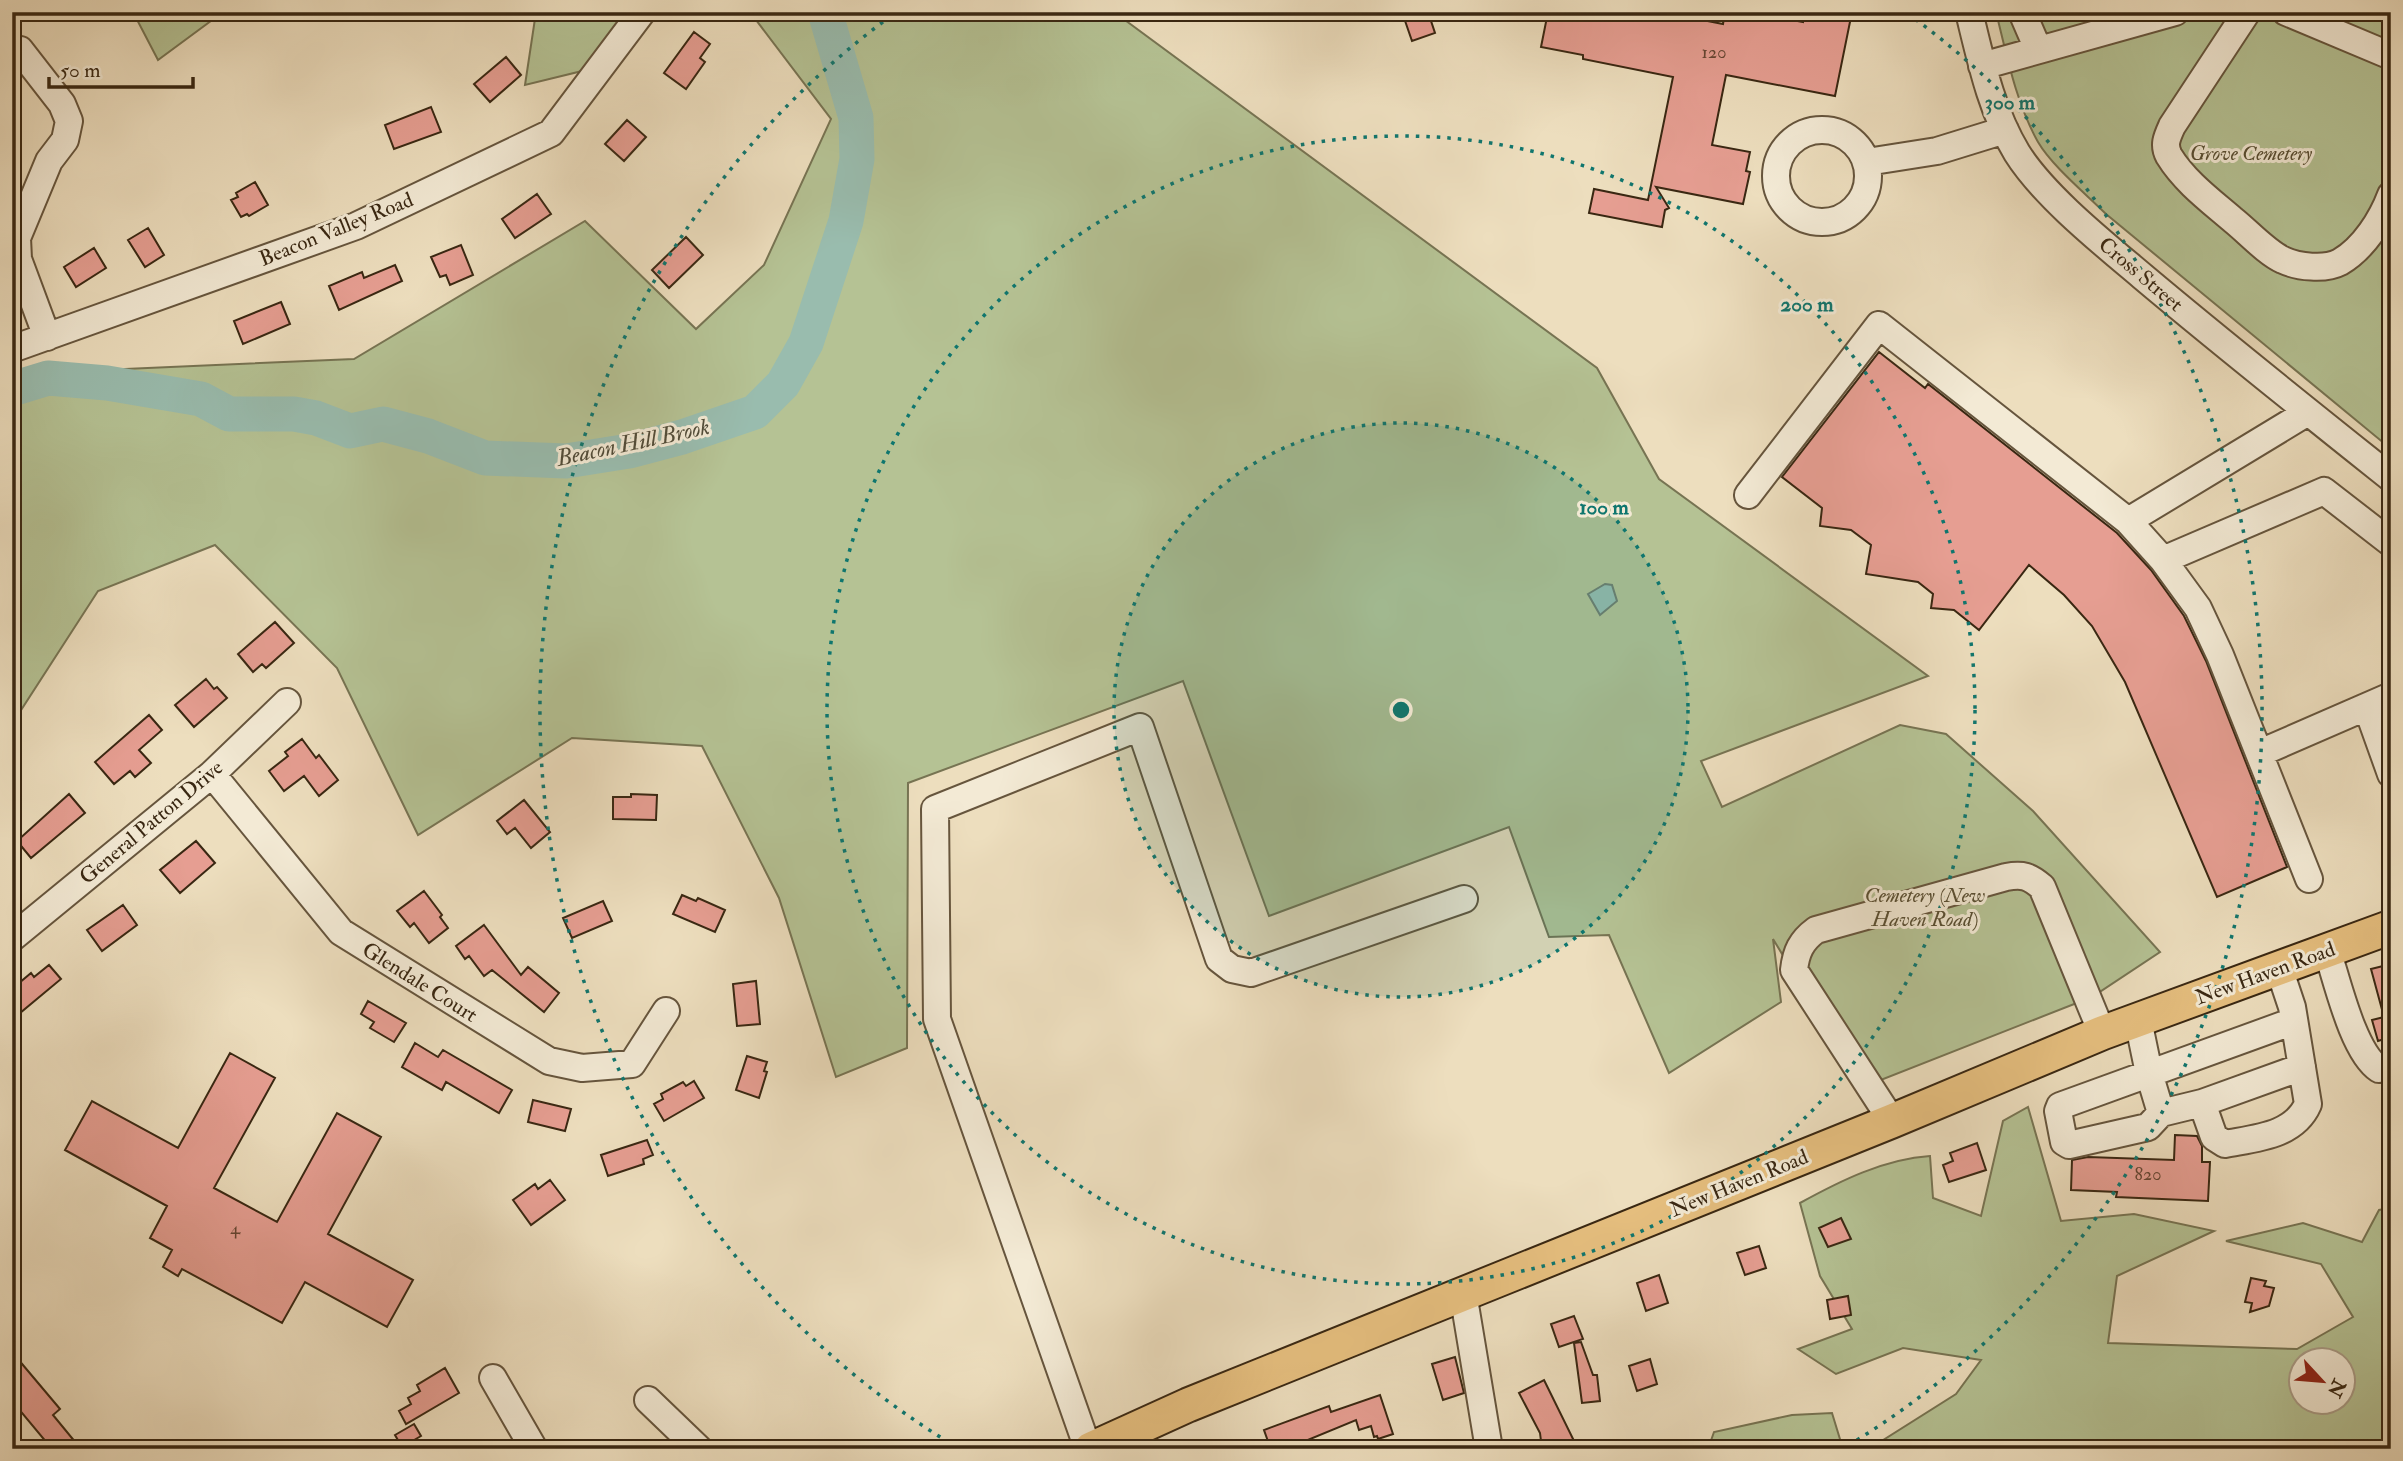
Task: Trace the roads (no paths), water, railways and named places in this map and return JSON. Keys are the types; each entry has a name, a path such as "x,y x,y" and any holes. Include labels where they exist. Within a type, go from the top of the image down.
{"main road":[{"name":"New Haven Road","path":"1089,1449 1188,1405 1892,1121 2102,1033 2391,927"}],"street":[{"name":"Beacon Valley Road","path":"12,349 356,226 551,133 642,12"},
{"name":"Cross Street","path":"1969,12 1988,88 2005,130 2017,152 2041,183 2103,242 2391,478"},
{"path":"2022,12 2038,50"},
{"path":"1982,66 2175,12"},
{"path":"2247,12 2172,126 2165,140 2168,155 2200,192 2281,260 2304,266 2328,266 2340,261 2373,230 2391,195"},
{"path":"2286,12 2391,57"},
{"path":"20,50 62,104 69,121 65,140 48,161 17,238 18,259 47,337"},
{"path":"1867,162 1937,151 2005,130"},
{"path":"1748,495 1879,325 2128,521 2164,560 2198,608 2222,659 2309,879"},
{"path":"2128,521 2308,412"},
{"path":"2164,560 2324,491 2391,543"},
{"path":"2260,753 2385,699 2391,774"},
{"name":"General Patton Drive","path":"12,938 212,774 287,702"},
{"path":"1089,1449 937,1019 935,809 1140,727 1219,958 1232,969 1251,973 1464,899"},
{"name":"Glendale Court","path":"212,774 341,932 549,1061 582,1068 632,1064 666,1011"},
{"path":"1892,1121 1794,970 1801,944 1816,930 2006,877 2019,874 2029,877 2042,887 2102,1033"},
{"path":"2327,950 2354,1034 2371,1064 2379,1069 2391,1065"},
{"path":"2203,1102 2214,1138 2225,1144 2275,1134 2303,1116 2308,1104 2302,1067 2292,1007 2279,968"},
{"path":"2138,1020 2161,1114"},
{"path":"2294,1021 2060,1106 2058,1111 2064,1142 2069,1145 2148,1127 2161,1114 2302,1067"},
{"path":"1463,1293 1489,1449"},
{"path":"493,1378 534,1449"},
{"path":"648,1400 699,1449"}],"waterway":[{"name":"Beacon Hill Brook","path":"12,389 48,378 107,383 201,399 229,414 294,414 316,418 350,431 383,424 428,436 485,458 566,461 629,451 682,437 755,412 783,384 806,343 846,221 857,159 856,118 825,12"}],"park label":[{"name":"Grove Cemetery","path":"2251,153"},
{"name":"Cemetery (New Haven Road)","path":"1925,907"}]}
